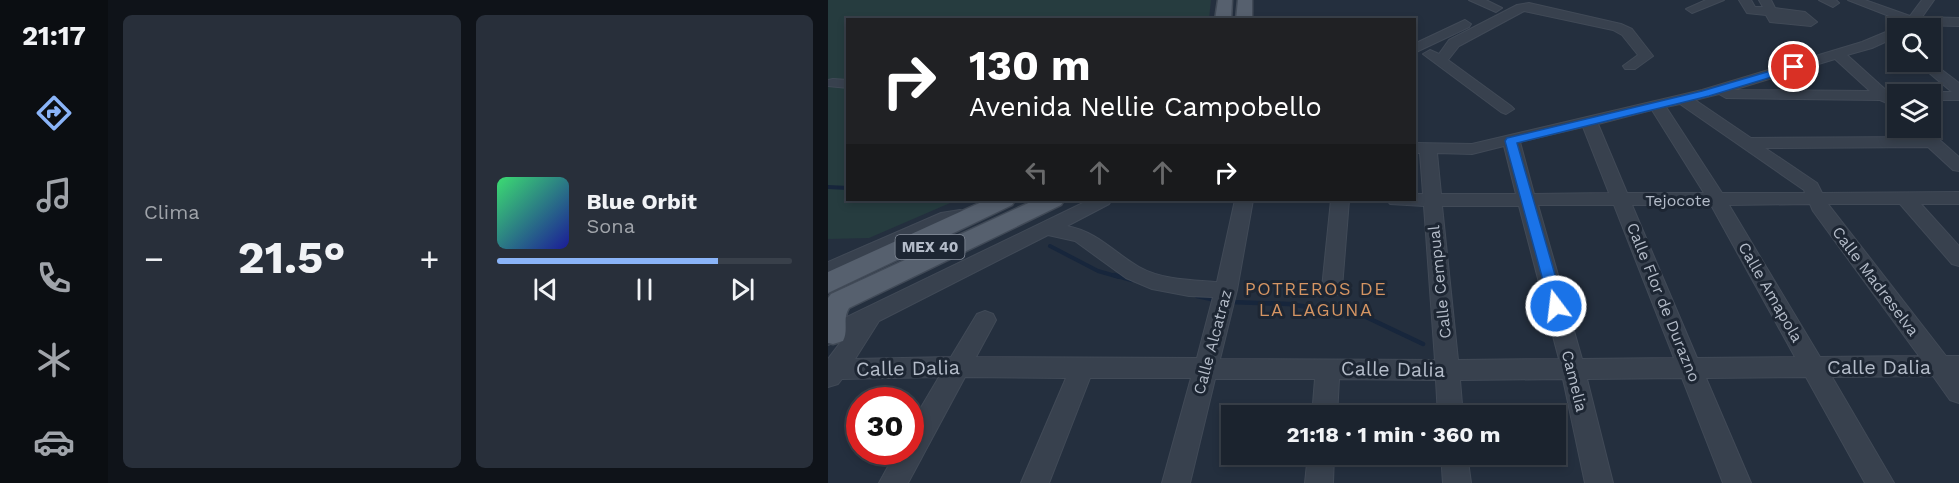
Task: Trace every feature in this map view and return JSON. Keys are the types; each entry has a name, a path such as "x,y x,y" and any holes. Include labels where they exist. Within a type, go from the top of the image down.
{"main road":[{"path":"1223,18 1225,0"},
{"path":"1244,18 1245,0"},
{"name":"MEX 40","path":"828,283 1002,201"},
{"name":"MEX 40","path":"828,296 1030,201"},
{"path":"830,335 831,315 840,301 1051,201"}],"street":[{"path":"1475,0 1496,8"},
{"path":"1416,49 1513,0"},
{"path":"1692,9 1718,0"},
{"path":"1745,0 1750,10 1767,6"},
{"path":"1854,0 1887,20"},
{"path":"1869,0 1889,18"},
{"path":"1912,18 1928,0"},
{"path":"1441,60 1458,40 1521,8 1533,8 1622,28 1646,57 1630,66"},
{"path":"1943,21 1959,21"},
{"path":"1943,21 1959,33"},
{"path":"1421,149 1466,150 1589,122 1706,93 1838,54 1887,35"},
{"path":"1416,49 1441,60 1506,109"},
{"path":"1838,54 1887,93"},
{"path":"1936,72 1959,90"},
{"path":"1706,93 1887,96"},
{"path":"1941,96 1959,96"},
{"name":"Calle Madreselva","path":"1682,98 1811,187 1820,207 1949,366 1959,392"},
{"name":"Calle Amapola","path":"1656,104 1717,200 1880,483"},
{"name":"Calle Flor de Durazno","path":"1589,122 1692,368 1737,483"},
{"path":"1928,138 1959,165"},
{"name":"Camelia","path":"1511,141 1573,369 1599,483"},
{"path":"1748,144 1933,142"},
{"name":"Calle Cempual","path":"1421,149 1431,201 1450,405"},
{"path":"1905,198 1959,259"},
{"name":"Tejocote","path":"1416,201 1959,198"},
{"path":"830,335 1101,201"},
{"name":"Calle Alcatraz","path":"1176,483 1226,290 1244,201"},
{"path":"1332,288 1340,201"},
{"path":"828,270 948,218 974,213"},
{"path":"1045,228 1081,235 1133,273 1159,283 1189,288 1226,290"},
{"path":"831,373 874,312"},
{"path":"924,426 985,320"},
{"name":"Calle Dalia","path":"831,373 958,367 1448,370 1949,366"},
{"path":"1035,483 1082,368"},
{"path":"1325,405 1328,368"},
{"path":"893,483 903,465"},
{"path":"1319,483 1320,465"},
{"path":"1455,465 1456,483"}],"green space":[{"path":"828,0 1211,0 1209,18 846,18 846,201 955,201 869,238 828,239"}],"waterway":[{"path":"828,187 846,188"},
{"path":"1050,246 1098,271 1119,277"},
{"path":"1114,275 1132,280"},
{"path":"1197,296 1216,300"},
{"path":"1230,302 1289,304 1364,316 1423,344"}],"district":[{"name":"POTREROS DE LA LAGUNA","path":"1316,299"}],"route":[{"path":"1556,306 1511,141 1706,93 1794,67"}]}
